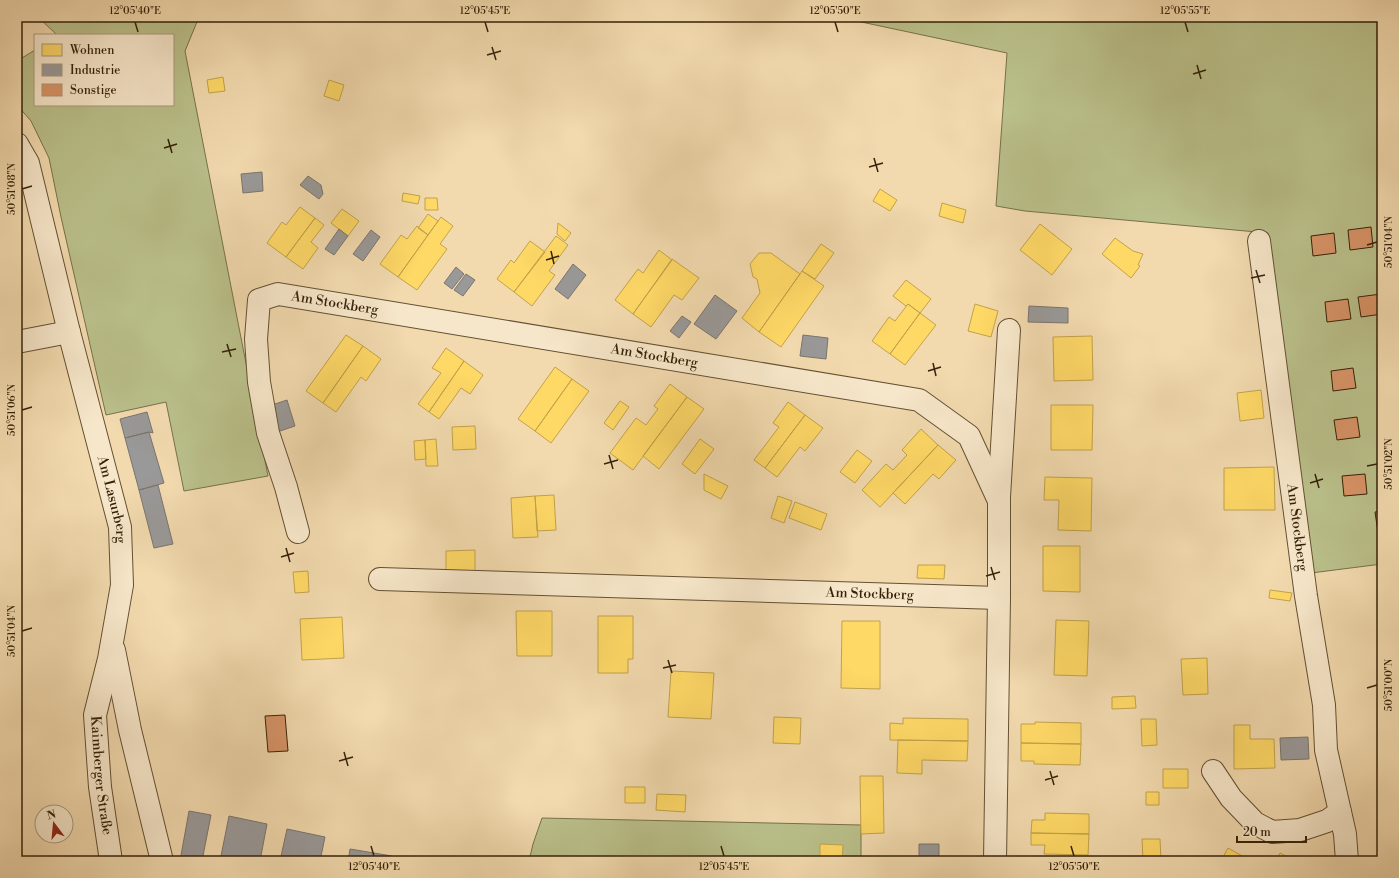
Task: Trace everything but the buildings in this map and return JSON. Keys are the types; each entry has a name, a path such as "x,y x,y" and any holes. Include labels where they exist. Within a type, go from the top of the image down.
{"street":[{"name":"Am Lasurberg","path":"17,144 28,163 69,332 120,527 122,584 112,643 130,730 162,861"},
{"name":"Am Stockberg","path":"1259,241 1306,596 1324,705 1326,750 1345,834 1347,861"},
{"name":"Am Stockberg","path":"298,532 286,487 268,433 259,382 256,339 259,300 278,294 918,400 969,436 999,501"},
{"name":"Am Stockberg","path":"995,861 999,501 1010,330"},
{"path":"17,342 69,332"},
{"name":"Am Stockberg","path":"380,578 999,598"},
{"name":"Kaimberger Straße","path":"111,861 100,787 95,715 112,643"},
{"path":"1213,771 1231,798 1255,823 1272,832 1300,830 1327,821 1340,812"}],"green space":[{"path":"38,17 199,17 185,51 268,476 184,491 166,402 106,415 49,158 31,121 17,105 17,61 34,51 34,106 174,106 174,34 56,34"},
{"path":"838,17 1382,17 1382,564 1311,573 1268,233 1025,211 996,206 1007,53"},
{"path":"542,818 861,825 861,861 529,861"}]}
